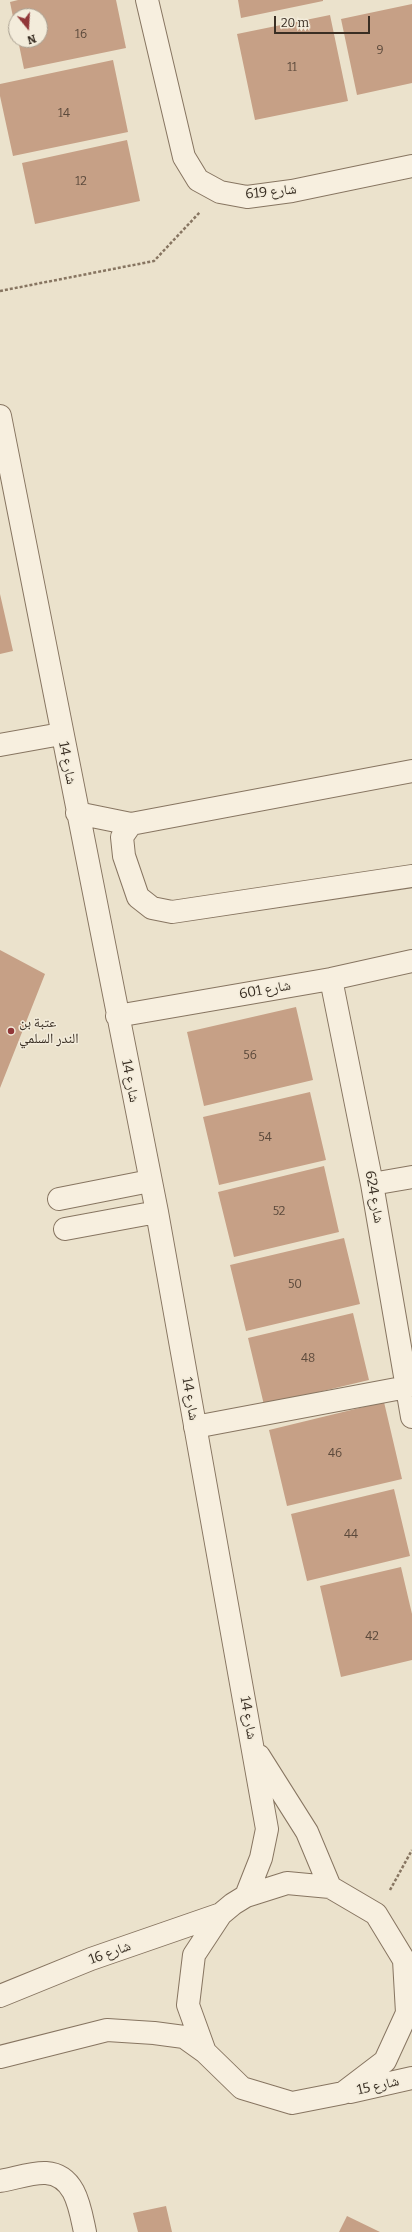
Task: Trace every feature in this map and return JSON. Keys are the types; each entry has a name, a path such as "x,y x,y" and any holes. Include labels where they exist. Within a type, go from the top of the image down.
{"street":[{"name":"شارع 619","path":"147,0 184,157 198,180 220,192 247,197 292,191 412,166"},
{"name":"شارع 14","path":"0,416 61,734 157,1212 267,1829 261,1858 246,1896"},
{"path":"0,745 61,734"},
{"path":"77,813 131,824 412,771"},
{"path":"131,824 122,837 124,856 138,897 152,908 172,912 412,876"},
{"name":"شارع 601","path":"117,1016 331,978 412,961"},
{"name":"شارع 624","path":"331,978 372,1184 412,1417"},
{"path":"372,1184 412,1177"},
{"path":"59,1199 150,1182"},
{"path":"65,1229 157,1212"},
{"path":"195,1427 407,1387"},
{"name":"شارع 14","path":"253,1746 307,1832 330,1887"},
{"path":"204,2052 188,2005 194,1955 221,1914 246,1896 287,1883 330,1887 376,1914 408,1960 407,2012 385,2061 343,2094"},
{"name":"شارع 16","path":"0,1996 91,1959 221,1914"},
{"path":"0,2057 107,2030 184,2037 204,2052"},
{"name":"شارع 15","path":"204,2052 242,2088 292,2103 343,2094 412,2078"},
{"path":"0,2181 46,2173 61,2178 72,2188 79,2204 85,2232"}],"path":[{"path":"0,291 154,261 220,192"},
{"path":"376,1914 412,1850"}],"building":[{"path":"18,0 116,0 126,48 24,69 20,48 48,48 48,8 11,8 10,2"},
{"path":"238,0 323,0 323,1 241,18"},
{"path":"412,4 412,83 357,95 341,19"},
{"path":"330,15 348,101 255,120 237,34"},
{"path":"113,60 128,132 13,156 0,96 0,84"},
{"path":"127,140 140,201 35,224 22,163"},
{"path":"0,594 13,651 0,654"},
{"name":"عتبة بن الندر السلمي","path":"0,950 45,974 0,1088"},
{"path":"296,1007 313,1080 204,1106 187,1032"},
{"path":"310,1092 326,1160 219,1185 203,1117"},
{"path":"324,1166 339,1232 234,1257 218,1192"},
{"path":"344,1238 360,1304 246,1331 230,1265"},
{"path":"353,1313 369,1380 264,1405 248,1338"},
{"path":"384,1402 402,1479 287,1506 269,1430"},
{"path":"394,1489 410,1556 307,1581 291,1514"},
{"path":"401,1567 412,1614 412,1660 341,1677 320,1586"},
{"path":"166,2206 172,2232 138,2232 133,2213"},
{"path":"347,2216 380,2232 339,2232"}],"place":[{"name":"عتبة بن الندر السلمي","path":"11,1031"}]}
